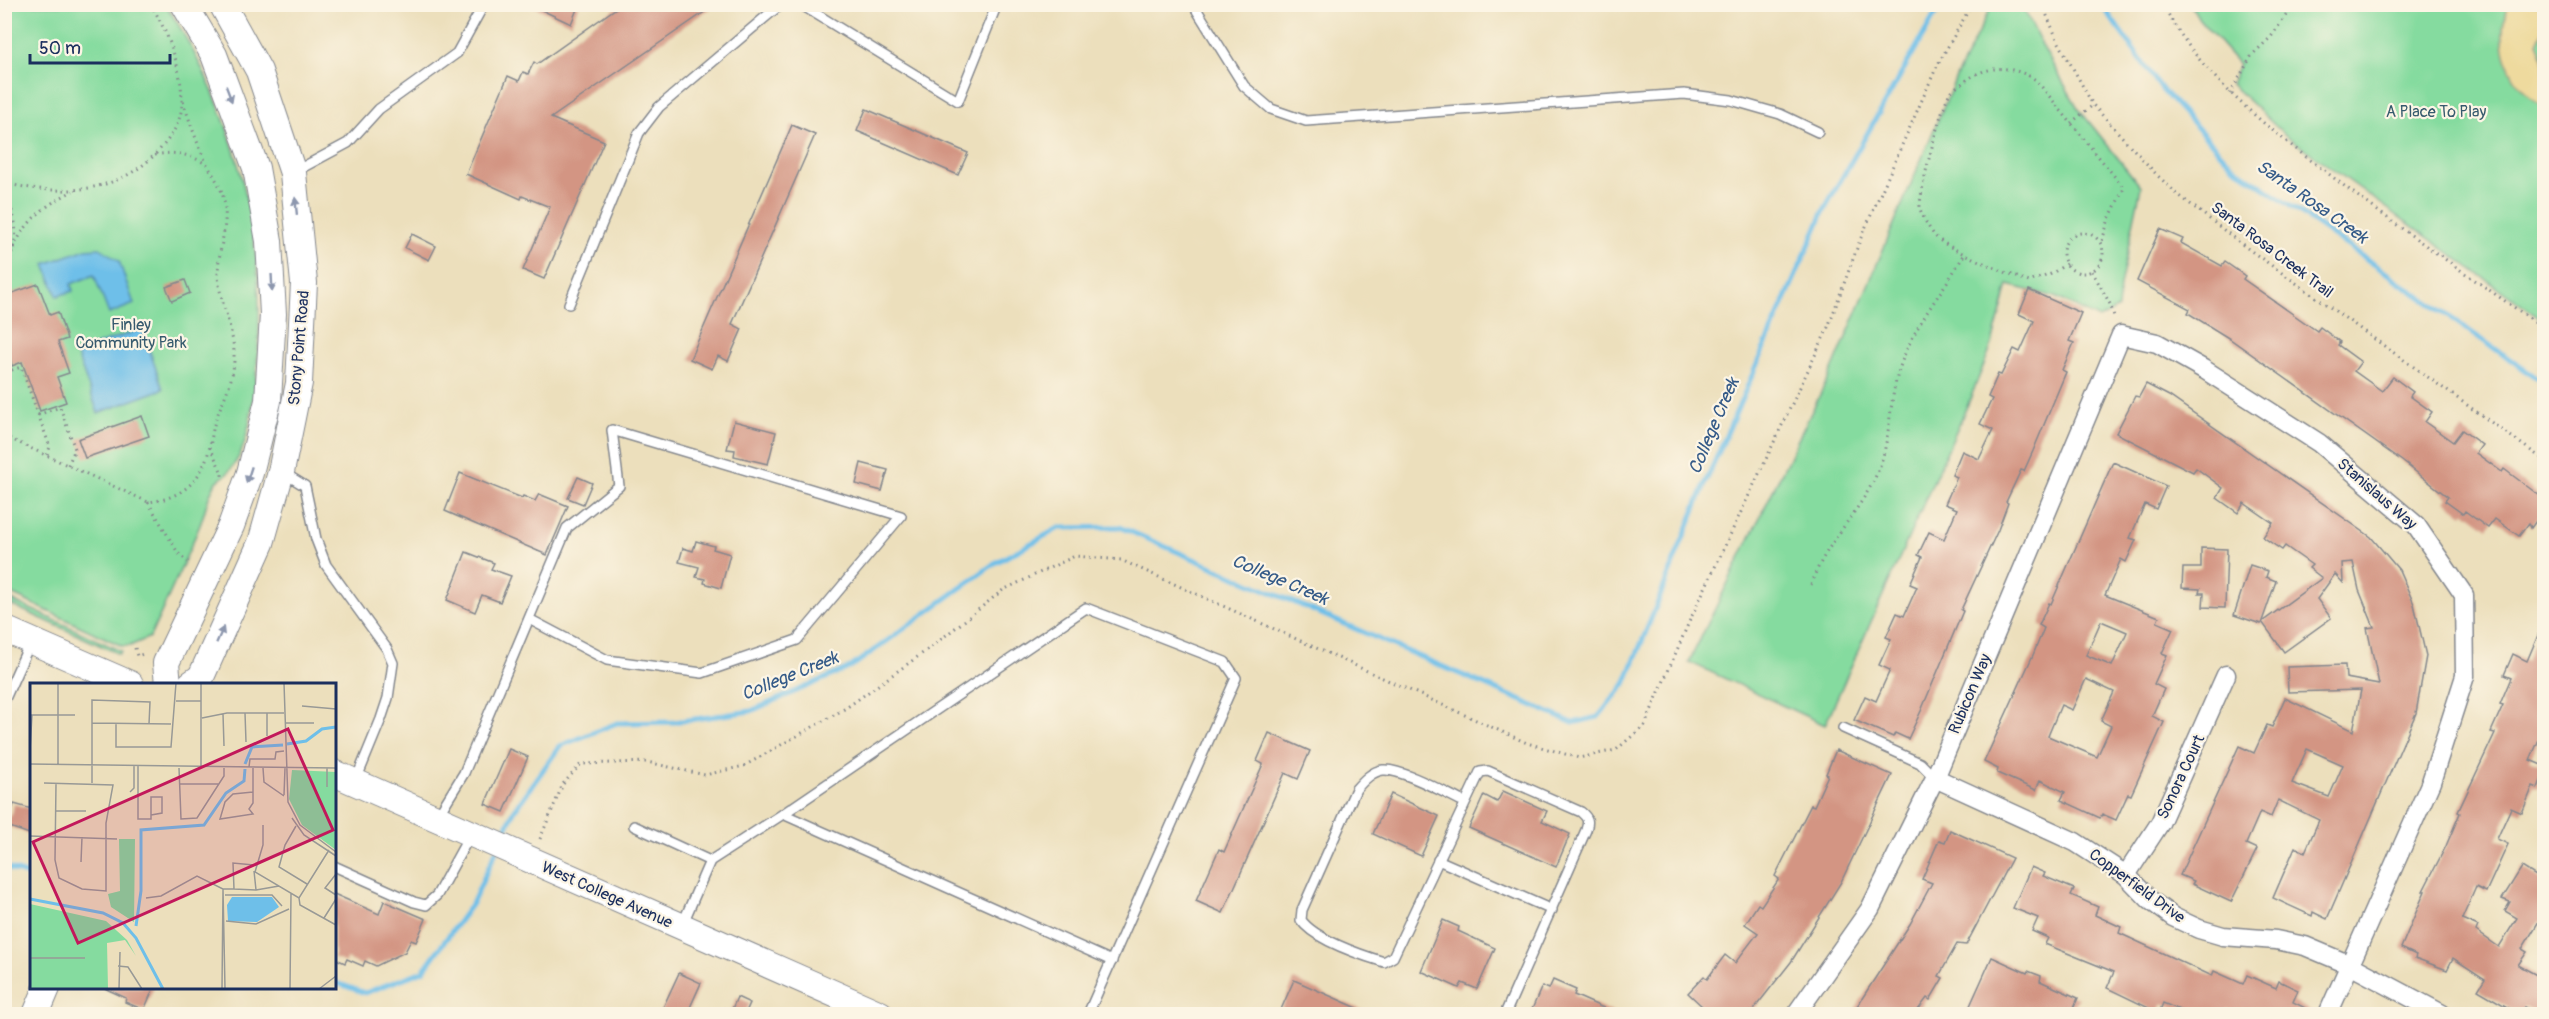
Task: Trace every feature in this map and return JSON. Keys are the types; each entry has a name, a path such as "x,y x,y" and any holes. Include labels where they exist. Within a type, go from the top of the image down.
{"main road":[{"name":"Stony Point Road","path":"168,683 166,663 231,526 250,473 268,401 272,329 269,242 256,168 214,55 184,4"},
{"name":"Stony Point Road","path":"191,683 201,676 261,543 281,472 299,383 304,283 293,172 259,71 222,4"},
{"path":"272,329 280,334 286,346 284,389 274,448 281,472"},
{"path":"4,628 128,683"},
{"name":"West College Avenue","path":"345,778 874,1013"},
{"path":"36,1014 46,989"}],"street":[{"name":"Rubicon Way","path":"1796,1014 1870,909 1935,778 2121,335"},
{"name":"Stanislaus Way","path":"2121,335 2157,343 2205,370 2319,444 2416,525 2464,595 2465,676 2431,782 2328,1014"},
{"name":"Sonora Court","path":"2127,875 2160,823 2226,675"},
{"name":"Copperfield Drive","path":"1935,778 2075,842 2127,875 2150,900 2173,917 2199,929 2223,936 2276,940 2305,946 2350,965 2442,1014"}],"lane":[{"path":"293,172 348,143 380,109 457,53 483,4"},
{"path":"569,304 639,133 658,107 781,4"},
{"path":"800,4 957,101 997,4"},
{"path":"1193,4 1244,86 1271,109 1306,121 1684,94 1731,100 1780,114 1818,132"},
{"path":"436,819 464,773 567,528 619,486 612,430 901,516 797,640 702,673 607,660 529,619"},
{"path":"281,472 305,486 316,539 326,566 387,649 393,663 388,698 381,719 345,778"},
{"path":"680,927 710,861 1086,608 1225,662 1236,678 1088,1014"},
{"path":"4,701 31,640"},
{"path":"1843,728 1920,763 1935,778"},
{"path":"1464,802 1396,772 1383,770 1364,779 1356,789 1302,910 1301,920 1307,930 1368,957 1384,962 1394,957 1464,802 1480,772 1488,771 1587,817 1588,823 1505,1014"},
{"path":"783,814 1112,961"},
{"path":"634,826 710,861"},
{"path":"336,867 414,902 426,904 437,895 481,839"},
{"path":"1438,860 1552,910"}],"path":[{"path":"4,436 148,502 162,501 181,494 198,474 210,447 214,421 232,375 234,359 233,337 219,280 226,218 224,201 221,188 194,137 183,101 171,42 151,4"},
{"path":"531,861 563,784 581,764 647,762 705,775 744,766 846,708 930,648 1003,590 1075,556 1121,560 1527,743 1579,758 1616,750 1645,725 1689,622 1827,330 1860,240 1932,77 1972,4"},
{"name":"Santa Rosa Creek Trail","path":"2042,4 2056,39 2093,105 2157,175 2199,211 2398,357 2544,460"},
{"path":"2163,4 2173,25 2230,94 2282,139 2384,217 2544,328"},
{"path":"2230,94 2252,55 2271,37 2294,4"},
{"path":"2066,264 2051,274 2029,282 1935,237 1920,210 1921,191 1950,93 1968,79 1989,70 2004,68 2021,71 2036,80 2124,188 2109,219 2101,244 2103,258 2092,271 2077,272 2066,264 2063,251 2068,239 2074,235 2087,233 2101,244"},
{"path":"4,183 52,191 94,188 117,181 138,170 169,139 179,121 183,101"},
{"path":"2071,123 2093,105"},
{"path":"155,155 180,153 207,165"},
{"path":"4,266 20,234 37,212 74,190"},
{"path":"4,194 14,210 16,222 13,250"},
{"path":"4,247 13,250"},
{"path":"1811,585 1830,547 1860,507 1879,469 1897,375 1922,317 1965,253"},
{"path":"2092,271 2110,304 2121,335"},
{"path":"5,372 21,367 50,447 46,455"},
{"path":"38,415 60,407 75,449 68,465"},
{"path":"210,447 222,473 222,478"},
{"path":"148,502 178,554 188,562"},
{"path":"135,648 136,656 146,653"}],"green space":[{"name":"Finley Community Park","path":"4,5 166,5 191,47 212,90 243,182 258,278 259,327 256,376 246,439 234,465 213,487 200,525 150,637 130,646 122,646 5,591"},
{"path":"1992,5 2022,5 2046,53 2078,108 2141,187 2120,286 2118,308 2099,319 2056,297 2008,285 1991,347 1968,404 1825,725 1689,662 1833,368 1957,75"},
{"name":"A Place To Play","path":"2191,5 2544,5 2544,321 2284,134 2231,84 2239,64 2199,19"},
{"path":"5,597 121,651 119,654 5,602"}],"sand":[{"path":"2508,4 2544,5 2544,28 2537,43 2544,60 2544,107 2521,87 2507,63 2503,34"}],"water":[{"path":"100,248 119,261 134,304 109,314 94,275 71,284 73,291 57,296 45,264 86,249"},
{"path":"142,329 163,389 98,413 76,352"}],"building":[{"path":"529,4 579,4 571,24"},
{"path":"622,4 716,4 551,118 604,141 544,279 523,270 550,207 522,196 521,199 466,174 508,76 519,81 523,72 528,74 534,62 537,64"},
{"path":"866,109 968,153 958,175 857,131"},
{"path":"792,125 815,135 732,324 742,329 728,361 718,356 712,369 690,359"},
{"path":"2160,229 2183,239 2181,243 2222,266 2225,262 2245,276 2243,279 2317,331 2320,327 2340,342 2338,345 2361,362 2354,371 2382,391 2393,377 2413,392 2410,396 2432,412 2425,422 2453,442 2462,430 2482,445 2476,453 2502,472 2504,469 2544,499 2544,510 2531,528 2529,523 2519,536 2495,519 2488,528 2465,511 2463,514 2445,501 2448,497 2402,461 2230,339 2188,313 2190,309 2137,281"},
{"path":"412,234 436,246 429,260 405,248"},
{"path":"185,280 190,293 172,301 166,287"},
{"path":"38,284 50,315 58,312 67,339 58,342 69,373 57,377 66,402 40,411 22,362 12,366 10,359 4,361 4,296"},
{"path":"2029,290 2081,313 2069,341 2074,343 2062,370 2066,372 2024,471 2021,470 2006,502 2008,503 1998,530 1961,610 1963,611 1908,739 1895,733 1893,737 1854,720 1865,696 1876,701 1890,670 1879,665 1891,639 1886,637 1897,613 1904,616 1917,587 1910,584 1922,557 1918,555 1929,532 1944,539 1957,509 1945,504 1957,477 1952,475 1962,451 1979,459 1993,430 1980,424 1992,399 1988,397 1998,374 2001,375 2014,349 2020,352 2034,321 2019,314"},
{"path":"2146,384 2169,396 2371,537 2399,570 2414,604 2426,656 2416,713 2327,919 2313,912 2312,916 2273,898 2295,847 2305,852 2319,820 2278,800 2271,817 2260,812 2246,844 2257,849 2231,902 2192,884 2194,881 2180,875 2239,746 2254,753 2267,725 2272,727 2285,698 2353,731 2361,690 2288,692 2287,667 2345,665 2346,678 2379,684 2367,628 2374,627 2359,590 2353,562 2342,563 2343,583 2335,574 2317,599 2331,618 2284,652 2262,622 2322,578 2309,568 2312,565 2285,546 2282,550 2263,537 2273,523 2244,503 2238,513 2217,498 2223,488 2196,468 2193,472 2116,433 2135,396 2139,397","holes":["2307,749 2343,765 2329,797 2292,783"]},
{"path":"142,416 149,436 85,458 78,439"},
{"path":"734,421 776,432 768,464 734,456 735,450 727,449"},
{"path":"2113,462 2166,486 2156,509 2145,504 2130,538 2136,540 2126,562 2121,559 2105,595 2159,617 2157,622 2173,629 2162,653 2167,655 2154,684 2164,689 2152,716 2164,722 2131,795 2128,794 2116,820 2102,814 2100,818 2061,800 2065,792 2040,780 2036,790 1997,773 1998,769 1984,762 2033,655 2044,628 2039,625 2049,603 2051,604","holes":["2101,621 2127,632 2112,666 2086,655","2086,679 2114,692 2101,721 2111,726 2097,757 2048,736 2061,705 2072,710"]},
{"path":"861,463 888,470 882,491 856,484"},
{"path":"460,473 522,498 523,496 535,501 539,494 568,506 547,555 445,511"},
{"path":"578,477 592,483 583,504 568,498"},
{"path":"696,541 730,554 721,588 704,583 705,579 696,577 699,567 679,562 683,548 693,551"},
{"path":"2201,548 2227,549 2225,608 2203,607 2204,593 2199,593 2200,589 2182,588 2183,568 2201,568"},
{"path":"466,552 494,563 491,569 511,576 500,602 482,595 475,612 447,600"},
{"path":"2250,565 2268,571 2266,577 2276,581 2261,624 2234,615"},
{"path":"2544,621 2544,728 2530,760 2544,766 2544,773 2538,788 2533,786 2522,813 2511,808 2497,839 2508,844 2486,892 2476,887 2462,919 2478,926 2476,931 2499,947 2517,918 2505,911 2510,902 2502,899 2522,867 2544,881 2544,924 2539,921 2522,949 2527,952 2518,965 2544,979 2544,1001 2538,1014 2524,1007 2519,1014 2478,990 2485,979 2453,958 2447,970 2415,958 2416,955 2401,948 2425,891 2423,891 2446,846 2460,813 2458,812 2495,733 2491,732 2503,705 2500,704 2511,678 2504,675 2513,654 2527,661"},
{"path":"1269,733 1310,751 1298,779 1285,773 1223,913 1196,901 1219,849 1224,852 1263,764 1257,761"},
{"path":"509,749 528,757 504,812 485,804"},
{"path":"1836,750 1892,775 1841,882 1791,962 1750,1014 1696,1014 1703,1007 1688,993 1704,976 1707,979 1725,955 1735,963 1758,933 1745,924 1758,904 1761,906 1779,879 1775,876 1811,805 1814,806"},
{"path":"1503,791 1547,811 1542,821 1570,834 1556,867 1469,828 1484,795 1497,802"},
{"path":"1391,794 1439,816 1421,856 1373,834"},
{"path":"14,804 30,808 30,834 7,826"},
{"path":"1950,830 2012,858 1966,945 1957,944 1939,976 1943,978 1930,1000 1927,998 1915,1014 1852,1014 1910,924 1932,883 1922,879 1939,840 1945,842"},
{"path":"2031,867 2045,873 2043,876 2074,889 2071,895 2098,907 2095,915 2121,927 2119,933 2212,976 2214,971 2243,984 2247,975 2276,988 2279,981 2298,990 2293,1002 2317,1014 2240,1014 2227,1009 2224,1014 2189,1014 2163,1003 2159,1013 2107,988 2114,972 2045,944 2048,938 2032,931 2038,918 2013,908"},
{"path":"336,895 379,914 384,901 426,919 416,942 411,940 405,952 376,966 365,961 363,966 347,959 345,963 336,959"},
{"path":"1443,920 1459,927 1458,931 1495,948 1477,989 1462,983 1459,988 1421,971"},
{"path":"1992,957 2027,973 2028,971 2041,976 2040,981 2078,998 2071,1014 1984,1014 1969,1008"},
{"path":"679,973 701,983 687,1014 660,1014"},
{"path":"1294,980 1371,1014 1279,1014"},
{"path":"1553,980 1576,990 1574,995 1617,1014 1530,1014 1542,986 1549,989"},
{"path":"106,989 153,989 144,1010 125,1002 126,998"},
{"path":"737,997 750,1003 745,1014 730,1014"}],"waterway":[{"name":"College Creek","path":"501,840 514,811 560,746 617,723 674,722 751,711 851,667 995,563 1059,528 1120,527 1573,723 1598,717 1625,684 1707,479 1826,206 1941,4"},
{"name":"Santa Rosa Creek","path":"2101,4 2163,91 2233,166 2544,383"},
{"name":"College Creek","path":"336,983 365,993 423,971 473,902 496,851"},
{"name":"College Creek","path":"4,867 30,875"}]}
